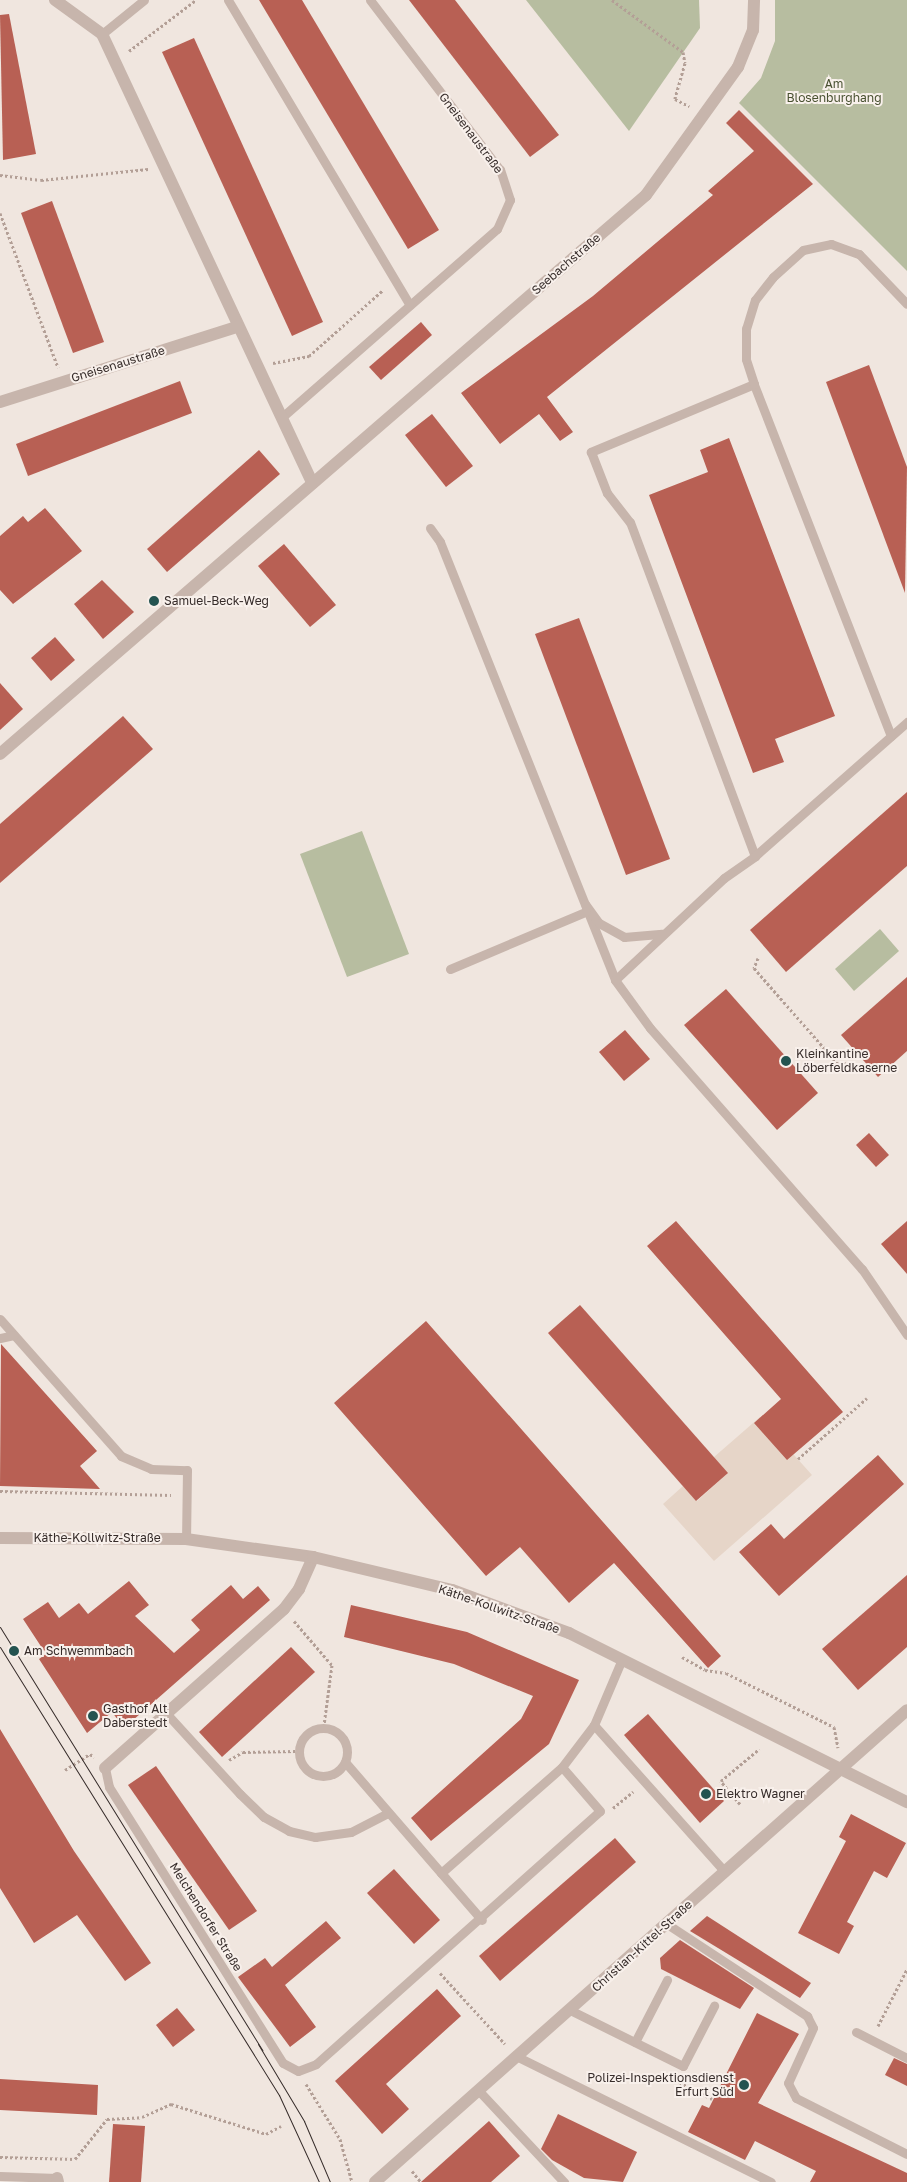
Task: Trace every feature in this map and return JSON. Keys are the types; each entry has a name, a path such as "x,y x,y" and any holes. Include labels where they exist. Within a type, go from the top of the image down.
{"street":[{"path":"0,754 312,483 237,327 102,34 55,0"},
{"name":"Seebachstraße","path":"312,483 661,179 738,67 753,30 754,0"},
{"name":"Gneisenaustraße","path":"0,402 237,327"},
{"name":"Käthe-Kollwitz-Straße","path":"0,1538 186,1539 313,1557 452,1590 569,1633 907,1802"},
{"path":"105,1768 284,1609 299,1589 313,1557"},
{"name":"Christian-Kittel-Straße","path":"375,2182 907,1710"}],"lane":[{"path":"102,34 144,0"},
{"path":"228,0 410,305"},
{"name":"Gneisenaustraße","path":"281,418 497,229 510,200 500,170 370,0"},
{"path":"891,736 754,384 746,359 746,329 756,300 773,277 803,250 831,244 859,254 907,304"},
{"path":"754,384 592,452 607,493 630,522 755,856"},
{"path":"430,528 447,559 578,896 616,980 650,1028 862,1269 907,1335"},
{"path":"616,980 672,930 724,878 755,856 907,722"},
{"path":"578,896 599,923 624,937 654,938 672,930"},
{"path":"450,969 585,912"},
{"path":"0,1319 121,1456 152,1470 187,1470 186,1539"},
{"path":"0,1338 14,1335"},
{"path":"441,1873 562,1767 594,1725 622,1658"},
{"path":"166,1713 214,1768 264,1817 289,1831 315,1837 351,1832 388,1813"},
{"path":"345,1762 332,1774 315,1775 301,1766 296,1751 324,1725 344,1736 345,1762 482,1920"},
{"path":"594,1725 725,1872"},
{"path":"298,2071 316,2064 482,1920 600,1811 562,1767"},
{"name":"Melchendorfer Straße","path":"105,1768 109,1787 283,2063 298,2071"},
{"path":"667,1924 807,2016 813,2028 788,2083 796,2098 907,2154"},
{"path":"635,2042 667,1980"},
{"path":"570,2010 683,2066 714,2006"},
{"path":"856,2032 907,2058"},
{"path":"518,2057 771,2182"},
{"path":"479,2091 564,2182"},
{"path":"0,2176 58,2180"}],"path":[{"path":"102,34 129,51 196,0"},
{"path":"612,0 683,52 685,63 675,98 693,107"},
{"path":"0,175 41,180 164,168"},
{"path":"0,213 63,381"},
{"path":"256,367 309,356 394,279"},
{"path":"758,958 754,968 838,1065 848,1063"},
{"path":"798,1459 867,1398"},
{"path":"0,1491 187,1495"},
{"path":"284,1609 332,1664 324,1725"},
{"path":"682,1657 705,1670 726,1672 834,1727 841,1768"},
{"path":"740,1804 721,1781 758,1749"},
{"path":"214,1768 243,1752 296,1751"},
{"path":"65,1770 90,1754 105,1768"},
{"path":"616,1808 634,1792"},
{"path":"431,1964 518,2057"},
{"path":"871,2040 907,1969"},
{"path":"298,2071 340,2139 352,2182"},
{"path":"0,2157 75,2159 107,2119 142,2117 171,2104 266,2134 282,2126"}],"green space":[{"path":"526,0 699,0 700,28 629,131"},
{"name":"Am Blosenburghang","path":"775,0 907,0 907,271 739,103 761,78 775,41"},
{"path":"362,831 409,954 347,977 300,854"},
{"path":"880,929 899,951 854,991 835,969"}],"shaded area":[{"path":"760,1417 812,1475 714,1561 663,1504 683,1486 697,1501 727,1474 714,1457"}],"building":[{"path":"259,0 302,0 439,230 408,249"},
{"path":"409,0 455,0 559,135 530,157"},
{"path":"9,14 36,154 3,160 0,15"},
{"path":"194,38 323,322 292,336 162,52"},
{"path":"739,110 813,184 547,397 573,432 560,441 539,414 500,444 461,393 593,296 713,195 708,191 754,151 726,123"},
{"path":"52,201 104,342 73,353 21,213"},
{"path":"421,322 432,335 381,380 369,367"},
{"path":"869,365 907,467 905,593 826,382"},
{"path":"180,381 192,413 28,476 16,444"},
{"path":"432,414 473,466 446,487 405,435"},
{"path":"729,438 835,716 775,739 784,762 753,773 649,495 708,472 700,450"},
{"path":"259,450 280,474 167,572 147,549"},
{"path":"45,508 82,551 13,604 0,590 0,536 23,516 28,522"},
{"path":"284,544 336,605 310,627 258,566"},
{"path":"102,580 134,612 103,639 74,604"},
{"path":"579,618 670,859 626,875 535,634"},
{"path":"55,637 75,660 51,681 31,658"},
{"path":"0,683 23,709 0,730"},
{"path":"123,716 153,749 0,883 0,824"},
{"path":"907,792 907,866 786,972 750,930"},
{"path":"907,977 907,1051 878,1077 841,1035"},
{"path":"726,989 818,1093 777,1130 684,1025"},
{"path":"625,1030 650,1059 624,1081 599,1052"},
{"path":"869,1133 889,1155 876,1167 856,1145"},
{"path":"676,1221 843,1412 787,1460 754,1423 781,1399 647,1246"},
{"path":"907,1221 907,1274 881,1244"},
{"path":"580,1305 728,1473 696,1501 548,1333"},
{"path":"426,1321 721,1656 708,1668 614,1563 569,1603 520,1547 486,1576 334,1403"},
{"path":"1,1344 97,1451 80,1466 100,1489 0,1486"},
{"path":"878,1455 904,1484 779,1596 739,1552 771,1524 784,1539"},
{"path":"907,1575 907,1647 858,1690 822,1649"},
{"path":"129,1581 149,1605 135,1616 174,1653 200,1630 191,1620 231,1585 243,1599 258,1586 270,1600 124,1728 112,1712 87,1733 39,1659 46,1654 23,1619 48,1602 59,1618 79,1603 88,1614"},
{"path":"351,1605 467,1632 579,1680 549,1744 431,1841 411,1818 521,1719 533,1696 454,1664 344,1637"},
{"path":"291,1647 315,1672 222,1757 199,1732"},
{"path":"648,1714 724,1801 700,1823 624,1735"},
{"path":"0,1729 74,1851 151,1963 125,1981 77,1915 34,1943 0,1888"},
{"path":"156,1766 257,1911 229,1930 128,1785"},
{"path":"851,1814 906,1843 887,1878 874,1871 847,1922 854,1926 839,1954 798,1933 846,1841 839,1837"},
{"path":"615,1838 636,1862 500,1981 479,1956"},
{"path":"394,1869 440,1920 414,1944 367,1893"},
{"path":"707,1916 811,1983 800,1998 690,1931"},
{"path":"326,1921 341,1938 285,1985 316,2027 290,2047 238,1977 265,1958 272,1967"},
{"path":"680,1940 754,1988 740,2009 661,1969 660,1958"},
{"path":"437,1989 461,2016 386,2084 409,2109 382,2134 335,2081"},
{"path":"177,2008 195,2030 173,2047 156,2025"},
{"name":"Polizei-Inspektionsdienst Erfurt Süd","path":"757,2013 799,2034 758,2103 907,2173 907,2182 810,2182 816,2171 755,2141 745,2160 688,2132 702,2105 709,2108"},
{"path":"894,2058 907,2064 907,2086 885,2075"},
{"path":"0,2079 98,2085 97,2115 0,2110"},
{"path":"558,2114 637,2152 623,2182 584,2178 552,2160 541,2149"},
{"path":"489,2121 520,2156 491,2182 421,2182"},
{"path":"113,2124 145,2126 141,2182 109,2182"}],"tram line":[{"path":"0,1627 262,2050"},
{"path":"0,1647 279,2095 319,2182"},
{"path":"258,2044 304,2121 330,2182"}],"place":[{"name":"Samuel-Beck-Weg","path":"154,601"},
{"name":"Kleinkantine Löberfeldkaserne","path":"786,1061"},
{"name":"Am Schwemmbach","path":"14,1651"},
{"name":"Gasthof Alt Daberstedt","path":"93,1716"},
{"name":"Elektro Wagner","path":"706,1794"},
{"name":"Polizei-Inspektionsdienst Erfurt Süd","path":"744,2085"}]}
